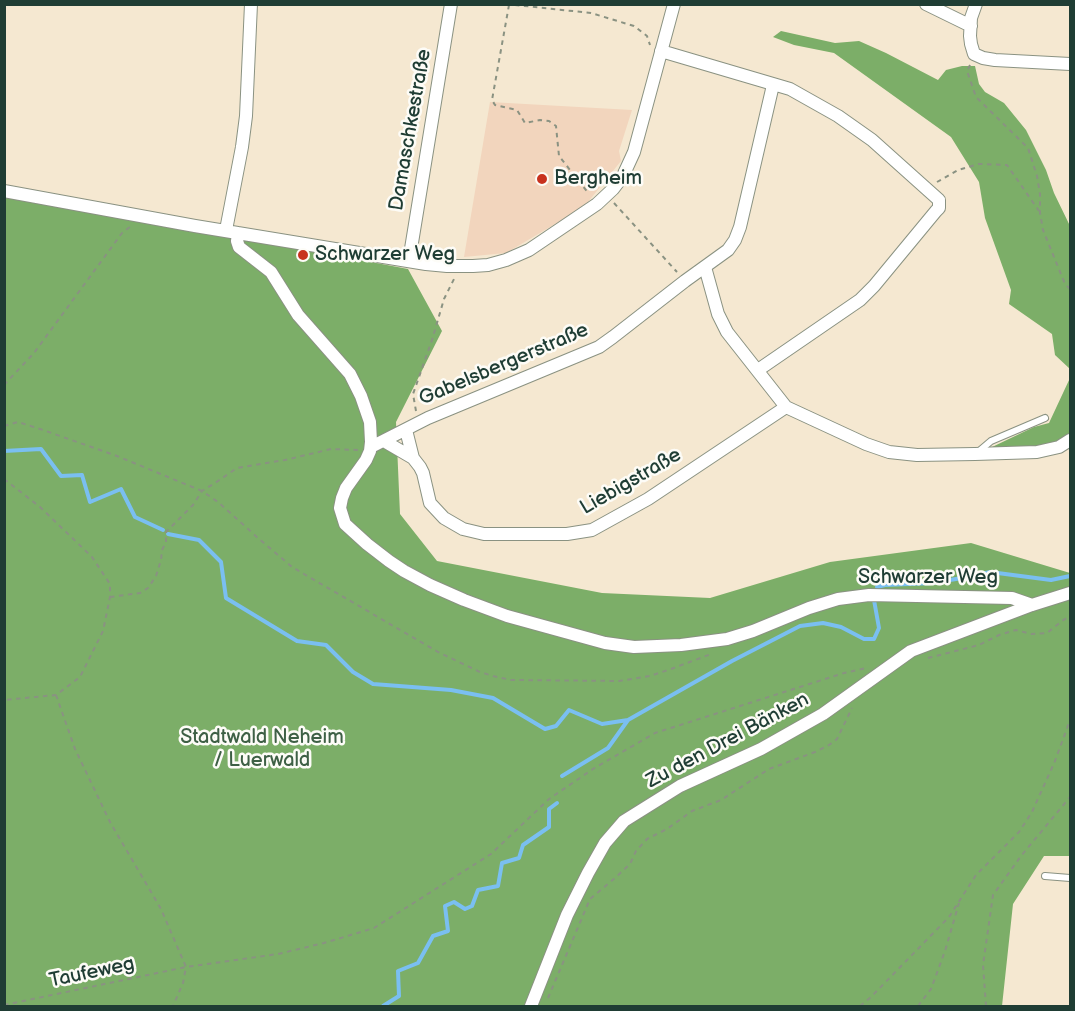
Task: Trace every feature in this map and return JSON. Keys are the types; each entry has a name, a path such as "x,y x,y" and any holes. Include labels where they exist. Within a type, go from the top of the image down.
{"street":[{"path":"251,4 246,116 232,232 239,247 272,272 298,315 350,374 367,412 372,436 370,449"},
{"name":"Damaschkestraße","path":"409,261 451,4"},
{"path":"4,191 232,232 447,266 488,265 515,258 597,204 622,176 630,162 656,48 675,4"},
{"path":"926,4 970,26"},
{"path":"976,4 970,26 970,44 974,54 995,60 1071,64"},
{"path":"656,48 790,90 838,116 872,140 938,198 939,208 860,300 758,370"},
{"name":"Gabelsbergerstraße","path":"370,449 428,418 599,347 728,250 738,234 773,84"},
{"path":"705,267 714,300 732,339 786,407 866,444 889,452 917,454 1037,452 1059,447 1071,440"},
{"name":"Liebigstraße","path":"406,430 413,458 423,474 430,503 444,518 463,529 484,534 567,534 592,530 648,499 786,407"},
{"path":"384,441 413,458"},
{"name":"Schwarzer Weg","path":"370,449 346,488 340,503 345,524 367,544 404,571 464,600 507,616 615,645 645,647 727,639 838,598 869,595 1012,598 1032,605"},
{"name":"Zu den Drei Bänken","path":"531,1006 567,915 588,873 605,843 624,821 680,786 761,749 823,714 911,651 1032,605 1071,593"}],"lane":[{"path":"975,454 991,441 1045,418"},
{"path":"1045,876 1071,878"}],"path":[{"path":"597,204 559,156 556,126 549,121 540,120 525,123 517,110 495,105 492,100 507,5 591,13 634,26 647,36 656,48"},
{"path":"968,71 976,97 1028,148 1037,176 1043,230 1065,284 1071,289"},
{"path":"927,189 958,170 979,164 1007,165 1040,213"},
{"path":"607,195 681,276"},
{"path":"4,385 34,353 122,233 143,215"},
{"path":"416,413 413,394 444,299 460,266"},
{"path":"4,426 18,422 43,430 117,456 201,491 218,502 292,567 438,652 480,672 523,681 619,681 650,676 717,652"},
{"path":"110,597 140,593 148,588 156,576 166,542 166,532 193,505 201,491 237,468 285,460 331,448 370,449"},
{"path":"4,479 40,507 92,557 110,584 110,597 103,631 80,677 56,695 4,700"},
{"path":"927,658 979,645 1016,630 1031,634 1047,633 1071,616"},
{"name":"Taufeweg","path":"4,1005 186,967 278,954 374,928 491,854 549,799 593,769 655,733 843,673 874,667"},
{"path":"56,695 75,749 110,822 161,909 186,967 183,983 173,1006"},
{"path":"545,1006 590,899 630,864 636,850 647,839 692,811 721,801 769,768 829,745 837,739 853,705"},
{"path":"860,1006 872,997 949,917 976,875 1019,831 1032,812 1071,720"},
{"path":"986,1006 983,965 993,895 1021,856 1071,797"},
{"path":"918,1006 931,989 960,900"}],"shaded area":[{"name":"Bergheim","path":"490,102 632,110 619,151 621,161 584,207 506,253 464,257"}],"green space":[{"path":"781,31 835,43 859,41 938,80 946,70 975,66 979,84 985,92 1004,103 1026,130 1070,226 1070,369 1055,355 1052,334 1009,304 1011,290 985,218 979,182 951,137 834,53 794,45 773,37"},
{"name":"Stadtwald Neheim / Luerwald","path":"4,196 144,219 408,269 442,331 396,422 400,514 437,561 602,593 710,598 830,562 971,543 1070,573 1070,856 1044,856 1013,904 1002,1006 5,1006"},
{"path":"1070,378 1070,437 1036,446 990,448 1034,427 1049,423"}],"waterway":[{"path":"4,451 41,449 61,476 82,475 90,502 121,489 135,517 163,530"},
{"path":"168,534 199,540 221,562 226,598 297,641 326,645 353,672 373,684 451,690 493,698 545,729 556,726 569,710 602,724 628,720 732,661 800,626 823,623 841,627 864,639 874,639 879,628 874,600"},
{"path":"877,587 932,583 990,572 1051,580 1070,576"},
{"path":"562,776 608,748 628,720"},
{"path":"383,1006 399,996 398,971 418,963 433,936 448,931 445,906 454,902 465,909 472,906 478,890 498,886 502,863 519,858 523,845 549,827 549,809 557,803"}],"place":[{"name":"Bergheim","path":"542,179"},
{"name":"Schwarzer Weg","path":"303,255"}]}
